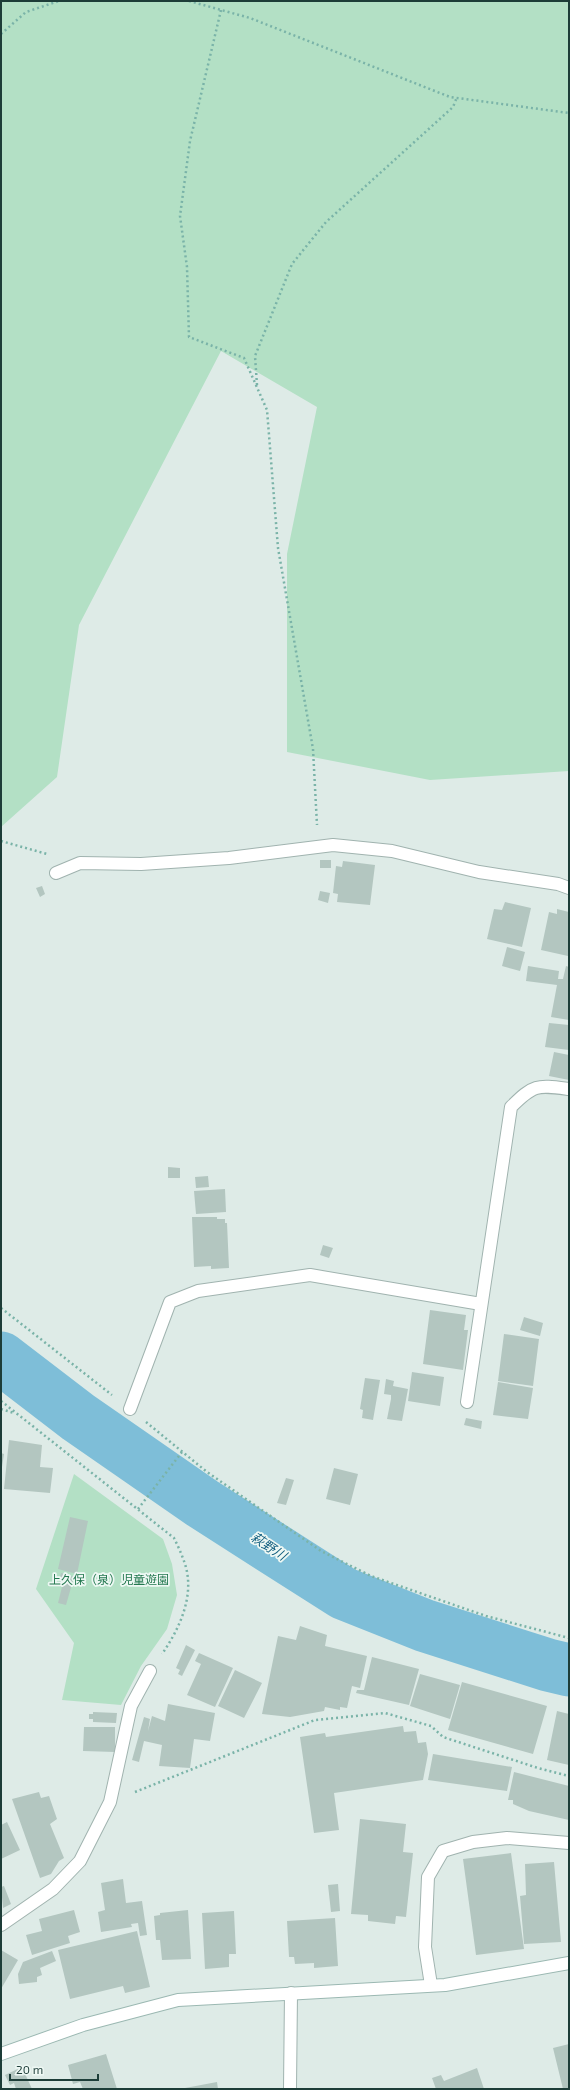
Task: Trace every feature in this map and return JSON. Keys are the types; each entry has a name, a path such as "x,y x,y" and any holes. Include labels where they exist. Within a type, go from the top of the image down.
{"street":[{"path":"56,873 80,863 141,864 222,859 333,845 392,851 479,872 558,884 569,888"},
{"path":"467,1402 511,1107 529,1089 548,1086 569,1089"},
{"path":"130,1409 170,1302 198,1291 310,1275 481,1304"},
{"path":"1,1926 53,1889 80,1861 110,1802 131,1706 150,1671"},
{"path":"431,1985 425,1947 428,1877 444,1851 473,1842 507,1838 569,1844"},
{"path":"1,2054 83,2025 178,2000 445,1985 569,1963"},
{"path":"290,2089 291,1993"}],"path":[{"path":"1,34 26,12 59,1"},
{"path":"189,1 250,18 450,96 569,113"},
{"path":"221,10 190,141 180,216 187,268 189,337 244,358 267,410 278,548 314,750 318,846"},
{"path":"257,388 255,356 292,264 326,222 453,106 457,97"},
{"path":"1,841 80,863"},
{"path":"1,1308 130,1409 207,1472 321,1551 371,1576 486,1616 569,1638"},
{"path":"1,1401 174,1538 186,1565 188,1596 174,1636 150,1671"},
{"path":"1,1409 17,1414"},
{"path":"138,1509 182,1452"},
{"path":"110,1802 315,1720 385,1713 430,1726 443,1737 538,1768 569,1776"}],"green space":[{"path":"1,1 569,1 569,771 430,780 287,752 287,554 317,407 221,351 79,625 57,777 1,827"},
{"name":"上久保（泉）児童遊園","path":"74,1474 163,1539 172,1564 177,1595 167,1629 141,1666 121,1705 62,1700 74,1643 36,1589"}],"building":[{"path":"320,860 331,860 331,868 320,868"},
{"path":"343,861 375,865 370,905 337,902 338,894 333,893 336,866 342,867"},
{"path":"42,886 45,894 40,897 36,888"},
{"path":"320,891 330,893 328,903 318,900"},
{"path":"505,902 531,908 522,947 487,939 494,909 502,910"},
{"path":"557,909 569,912 568,956 541,950 549,912 557,914"},
{"path":"507,947 525,952 520,971 502,966"},
{"path":"528,966 559,971 558,979 563,979 566,966 569,967 569,1020 551,1017 557,985 526,981"},
{"path":"549,1023 569,1025 569,1050 545,1047"},
{"path":"554,1052 569,1055 569,1080 549,1076"},
{"path":"168,1167 180,1168 180,1178 168,1178"},
{"path":"208,1176 209,1187 196,1188 195,1177"},
{"path":"225,1189 226,1212 196,1214 194,1191"},
{"path":"192,1217 217,1217 217,1219 225,1219 225,1223 227,1223 229,1268 211,1269 211,1266 194,1267"},
{"path":"323,1245 333,1248 329,1258 320,1255"},
{"path":"430,1310 466,1315 464,1330 468,1330 463,1370 423,1364"},
{"path":"524,1317 543,1323 540,1336 520,1330"},
{"path":"504,1334 539,1339 533,1386 498,1381"},
{"path":"412,1372 444,1377 440,1406 408,1401"},
{"path":"365,1378 380,1380 373,1420 362,1418 363,1410 360,1409"},
{"path":"386,1379 394,1381 393,1386 408,1389 402,1421 387,1419 391,1395 384,1394"},
{"path":"498,1382 533,1388 528,1419 493,1415"},
{"path":"466,1418 482,1421 481,1429 464,1425"},
{"path":"9,1440 42,1445 40,1467 53,1468 50,1493 4,1489"},
{"path":"1,1453 4,1454 2,1467 1,1467"},
{"path":"334,1468 358,1474 350,1505 326,1499"},
{"path":"286,1478 294,1480 286,1505 277,1503"},
{"path":"70,1517 88,1521 77,1574 58,1569"},
{"path":"61,1573 74,1577 66,1605 58,1603 63,1583 59,1581"},
{"path":"300,1626 327,1635 325,1646 367,1656 360,1688 352,1686 347,1708 340,1707 340,1710 325,1707 324,1711 290,1717 262,1714 278,1636 296,1640"},
{"path":"186,1645 195,1650 182,1676 178,1674 180,1670 176,1668"},
{"path":"199,1653 233,1668 215,1707 187,1695 201,1664 195,1661"},
{"path":"372,1657 419,1669 409,1705 356,1693 357,1690 364,1690"},
{"path":"235,1670 262,1683 244,1718 218,1706"},
{"path":"420,1674 460,1685 450,1719 410,1706"},
{"path":"462,1682 547,1706 533,1754 448,1730"},
{"path":"168,1704 215,1713 210,1741 194,1739 190,1768 159,1766 162,1745 144,1741 139,1762 132,1760 144,1717 150,1719 148,1731 152,1716 165,1721"},
{"path":"557,1711 569,1714 569,1765 547,1760"},
{"path":"93,1712 117,1713 116,1723 93,1722 93,1719 89,1719 89,1714 93,1714"},
{"path":"403,1726 404,1732 416,1731 418,1743 426,1742 428,1754 423,1780 334,1793 339,1830 314,1833 300,1737 325,1733 326,1737"},
{"path":"84,1727 115,1727 115,1752 83,1751"},
{"path":"433,1754 512,1767 507,1791 428,1780"},
{"path":"514,1772 569,1786 569,1820 529,1811 513,1804 513,1800 508,1800"},
{"path":"39,1792 41,1798 49,1796 57,1819 50,1824 64,1858 59,1861 51,1874 40,1878 12,1799"},
{"path":"360,1819 406,1824 403,1852 413,1853 406,1917 396,1916 395,1924 368,1921 368,1915 351,1914"},
{"path":"7,1822 20,1850 1,1859 1,1825"},
{"path":"511,1853 524,1949 476,1955 463,1859"},
{"path":"554,1862 561,1942 524,1944 520,1896 526,1895 525,1864"},
{"path":"123,1879 126,1903 142,1901 147,1935 140,1936 138,1923 131,1924 132,1927 101,1932 98,1912 105,1910 101,1883"},
{"path":"338,1884 340,1911 331,1912 328,1885"},
{"path":"4,1886 11,1904 3,1908 1,1887"},
{"path":"74,1910 80,1932 68,1936 70,1943 32,1955 26,1935 42,1931 39,1919"},
{"path":"188,1910 191,1959 162,1960 160,1940 156,1940 154,1916 160,1915 160,1913"},
{"path":"234,1911 236,1954 229,1954 229,1967 205,1969 202,1913"},
{"path":"335,1918 338,1966 314,1968 314,1963 295,1964 294,1957 289,1957 287,1921"},
{"path":"137,1931 150,1987 125,1993 123,1986 70,1999 58,1950"},
{"path":"1,1950 18,1960 1,1989"},
{"path":"52,1951 56,1961 40,1968 42,1975 37,1977 37,1982 19,1984 18,1974 23,1962"},
{"path":"569,2044 569,2089 563,2089 553,2048"},
{"path":"106,2054 117,2089 83,2089 80,2082 73,2084 68,2065"},
{"path":"22,2067 32,2089 16,2089 14,2083 10,2085 5,2075"},
{"path":"477,2068 484,2089 436,2089 432,2078 441,2075 444,2081"},
{"path":"217,2082 218,2089 185,2089 185,2088"}],"waterway":[{"name":"萩野川","path":"1,1358 78,1417 202,1503 343,1593 426,1626 548,1665 569,1670"}]}
